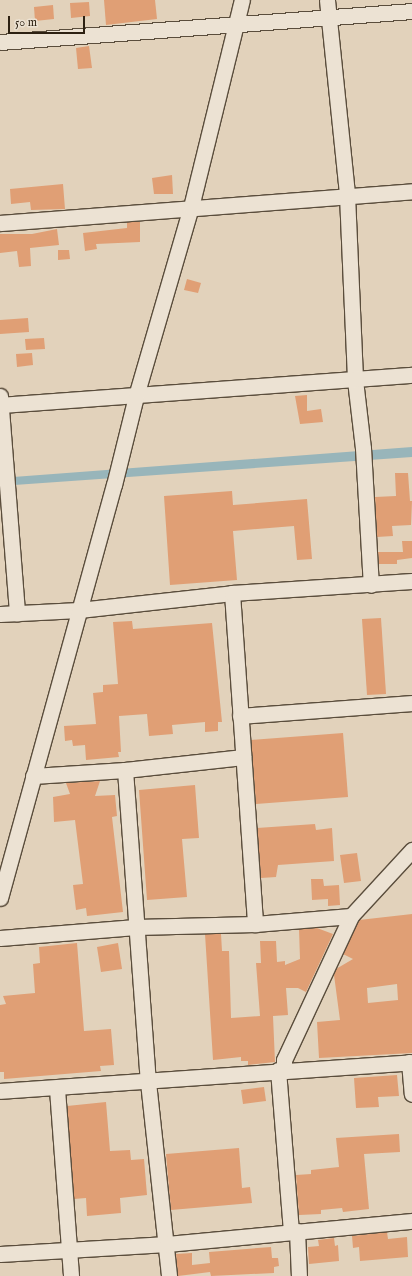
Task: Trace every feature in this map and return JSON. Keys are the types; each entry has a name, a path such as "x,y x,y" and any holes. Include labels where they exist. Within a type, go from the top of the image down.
{"street":[{"path":"0,898 120,463 136,396 191,207 237,26 242,0"},
{"path":"327,0 347,195 356,380 363,448 371,585"},
{"path":"0,42 237,26 412,11"},
{"path":"0,223 412,191"},
{"path":"17,613 9,491 0,402 136,396 412,375"},
{"path":"0,614 80,610 232,593 371,585 412,581"},
{"path":"232,593 256,924"},
{"path":"240,716 412,702"},
{"path":"33,776 125,770 243,757"},
{"path":"125,770 148,1082 167,1244 169,1276"},
{"path":"299,1276 281,1069 351,916 412,850"},
{"path":"0,938 136,927 256,924 351,916"},
{"path":"0,1092 148,1082 281,1069 411,1062 412,1094"},
{"path":"57,1088 71,1276"},
{"path":"0,1254 167,1244 412,1221"}],"water":[{"path":"412,447 412,457 0,486 0,478"}],"building":[{"path":"104,0 155,0 157,19 106,25"},
{"path":"89,2 90,16 71,18 70,3"},
{"path":"53,5 54,19 35,21 34,7"},
{"path":"89,46 92,68 78,69 76,48"},
{"path":"172,175 173,194 154,194 152,178"},
{"path":"63,184 65,209 31,210 30,202 11,204 10,189"},
{"path":"127,222 140,222 140,242 96,244 97,249 85,251 83,233 127,228"},
{"path":"57,229 59,245 30,248 31,266 19,267 17,251 0,253 0,234 32,234"},
{"path":"58,250 69,250 70,259 58,260"},
{"path":"187,279 201,283 198,293 184,290"},
{"path":"28,318 29,332 0,334 0,320"},
{"path":"44,338 45,349 26,350 25,339"},
{"path":"32,353 33,365 17,367 16,354"},
{"path":"307,395 307,411 321,409 323,422 300,424 295,396"},
{"path":"395,473 408,473 410,501 412,501 411,525 392,526 393,536 377,537 375,497 396,496"},
{"path":"232,491 233,505 307,499 312,559 297,560 294,526 233,531 237,580 170,585 164,496"},
{"path":"402,541 412,541 412,558 397,560 397,564 379,564 378,552 403,552"},
{"path":"381,618 386,694 367,695 362,619"},
{"path":"132,621 133,629 212,623 222,722 218,722 218,731 205,732 205,722 172,725 173,734 149,736 147,714 119,716 121,752 118,752 119,757 86,760 85,745 73,746 72,740 65,741 64,726 96,724 93,693 103,692 103,685 118,684 113,622"},
{"path":"343,733 348,797 256,804 251,740"},
{"path":"100,781 95,796 115,795 117,816 112,817 123,912 87,916 86,908 76,910 73,885 83,884 75,820 54,822 53,797 70,794 66,783"},
{"path":"195,785 199,838 182,839 187,897 147,900 139,790"},
{"path":"315,824 316,830 332,828 334,861 278,865 276,877 261,878 257,828"},
{"path":"357,853 361,881 344,883 340,855"},
{"path":"311,879 323,879 324,886 339,885 340,905 328,906 328,899 312,900"},
{"path":"412,914 412,1053 319,1058 317,1022 340,1020 334,975 336,969 353,959 343,954 359,920","holes":["397,984 398,1000 368,1003 367,988"]},
{"path":"317,928 333,934 306,992 298,988 286,988 288,1015 273,1016 275,1062 248,1065 248,1061 241,1061 241,1057 213,1060 205,934 221,934 222,951 229,951 231,1018 260,1016 256,963 261,963 260,941 276,941 277,962 285,961 285,965 300,959 299,929"},
{"path":"77,943 84,1031 111,1029 114,1065 100,1066 101,1071 4,1079 4,1072 0,1072 0,1005 6,1004 3,996 35,993 33,964 40,963 39,947"},
{"path":"118,943 122,969 101,972 97,947"},
{"path":"397,1075 399,1096 378,1097 379,1107 356,1108 354,1078"},
{"path":"264,1087 266,1101 243,1104 241,1090"},
{"path":"106,1102 110,1151 130,1150 131,1160 144,1159 147,1195 120,1198 121,1213 87,1216 86,1198 74,1199 67,1106"},
{"path":"399,1134 400,1152 364,1154 369,1209 343,1212 342,1208 321,1210 321,1214 299,1215 296,1175 311,1174 311,1170 339,1167 336,1138"},
{"path":"239,1148 242,1188 250,1187 252,1203 171,1210 166,1154"},
{"path":"387,1232 388,1239 407,1237 408,1257 360,1261 359,1247 353,1248 352,1236"},
{"path":"334,1238 335,1246 338,1245 339,1261 309,1264 308,1247 319,1246 318,1240"},
{"path":"271,1247 272,1258 278,1258 279,1266 274,1267 274,1273 211,1276 210,1272 178,1276 176,1254 192,1253 192,1265 210,1263 209,1252"}]}
